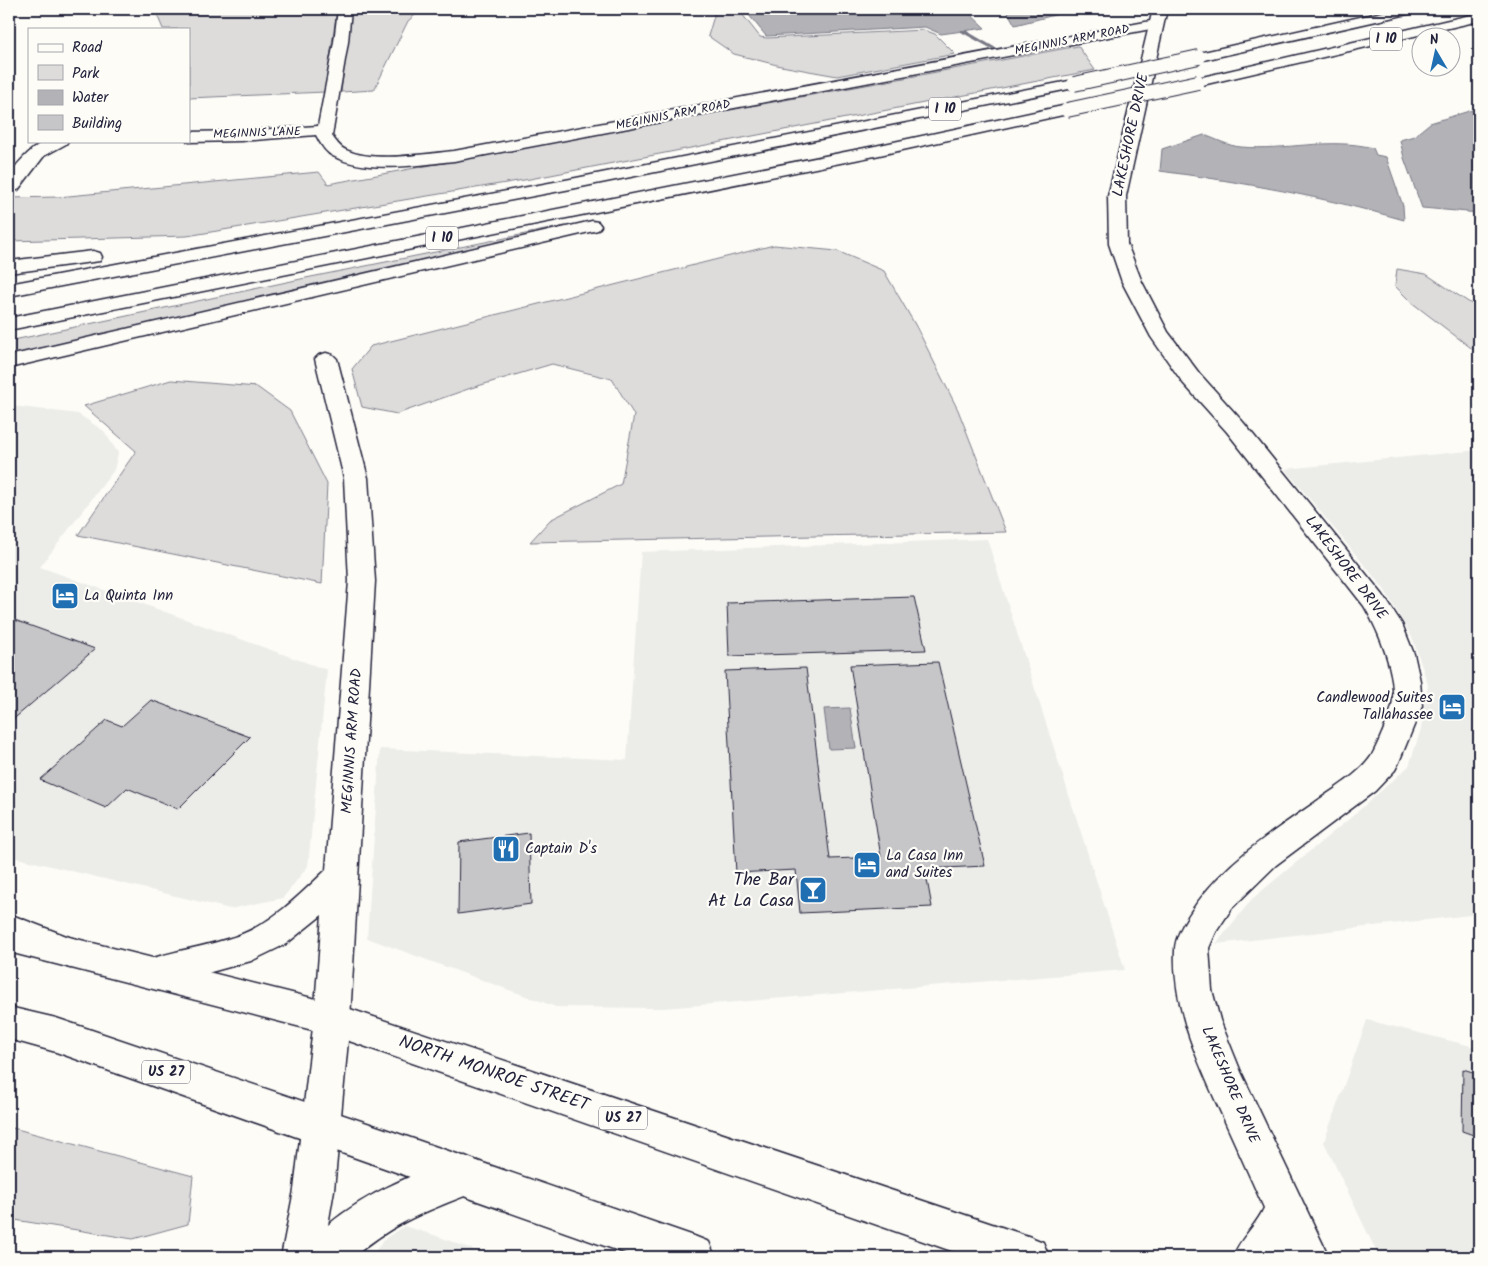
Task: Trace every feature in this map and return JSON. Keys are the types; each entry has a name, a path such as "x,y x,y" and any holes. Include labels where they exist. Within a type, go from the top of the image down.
{"main road":[{"path":"325,133 341,42 344,9"},
{"name":"LAKESHORE DRIVE","path":"1160,9 1143,40 1117,196 1118,244 1127,270 1158,333 1192,378 1242,435 1374,600 1388,624 1400,654 1406,681 1407,706 1384,762 1364,783 1264,856 1220,898 1201,925 1192,948 1194,990 1202,1020 1224,1078 1308,1257"},
{"name":"I 10","path":"9,290 576,184 1074,84 1412,9"},
{"name":"I 10","path":"9,324 875,151 1198,82 1479,18"},
{"path":"1086,38 1107,37 1143,40"},
{"name":"MEGINNIS ARM ROAD","path":"325,133 332,148 339,153 364,159 404,160 454,156 1086,38 1143,40"},
{"name":"MEGINNIS LANE","path":"190,137 202,141 222,142 325,133"},
{"path":"12,186 33,156 41,149 58,142"},
{"path":"9,362 792,179 875,151"},
{"path":"9,267 69,260 453,198 576,184"},
{"name":"MEGINNIS ARM ROAD","path":"302,1257 314,1190 332,1019 362,580 356,478 326,359"},
{"path":"152,972 233,951 262,940 311,906 343,874"},
{"path":"9,929 70,953"},
{"name":"NORTH MONROE STREET","path":"9,937 332,1019 1028,1257"},
{"name":"US 27","path":"9,1023 56,1035 694,1257"},
{"path":"325,1257 344,1237 389,1205 421,1190 465,1176"},
{"path":"1254,1257 1272,1237 1285,1209"}],"shaded area":[{"path":"13,406 78,414 104,431 118,453 114,470 40,567 327,670 308,866 283,898 230,909 9,856 9,408"},
{"name":"Candlewood Suites Tallahassee","path":"1479,450 1479,914 1216,944 1252,899 1355,814 1409,766 1421,729 1428,685 1413,639 1384,589 1285,469"},
{"name":"La Casa Inn and Suites","path":"987,539 1125,970 663,1008 556,1007 367,938 380,749 627,760 641,552"},
{"path":"1367,1020 1479,1048 1479,1257 1379,1257 1324,1142"},
{"path":"404,1226 493,1257 370,1257 386,1238"}],"green space":[{"path":"157,9 337,9 325,92 190,98 190,28 163,28 156,12"},
{"path":"351,9 422,9 408,21 374,90 341,92"},
{"path":"713,9 738,9 760,37 924,30 935,34 955,54 837,76 781,66 734,54 708,36 714,16"},
{"path":"1078,46 1095,70 530,179 187,236 9,241 9,198 58,197 319,172 328,184"},
{"path":"565,226 567,228 9,358 9,341 301,279"},
{"path":"774,245 837,251 884,271 917,328 958,410 1006,532 530,542 550,520 621,484 634,415 612,379 552,364 471,388 397,414 362,407 352,369 371,346"},
{"path":"1397,269 1426,274 1479,309 1479,354 1411,302 1395,286"},
{"path":"171,380 257,387 290,411 327,484 322,584 78,535 136,451 84,406"},
{"path":"9,1127 193,1176 188,1224 133,1239 9,1219"}],"water":[{"path":"744,9 965,9 985,28 941,34 925,27 766,36"},
{"path":"1006,9 1078,9 1015,25"},
{"path":"1479,108 1479,213 1422,208 1404,158 1400,140 1414,136 1430,123"},
{"path":"1204,135 1241,147 1258,148 1340,144 1373,148 1376,155 1386,157 1403,206 1404,220 1344,204 1283,191 1160,171 1162,149"},
{"path":"850,708 856,748 829,749 824,709"}],"building":[{"path":"914,597 926,650 729,656 727,603"},
{"path":"9,618 95,649 9,723"},
{"path":"938,662 985,866 925,869 932,907 800,913 796,870 736,873 725,671 806,668 830,859 881,857 850,665"},
{"path":"151,700 250,737 178,809 127,788 106,808 40,780 107,720 122,726"},
{"path":"529,833 531,904 458,914 459,842"},
{"path":"1463,1069 1479,1074 1479,1137 1462,1131"}],"waterway":[{"path":"963,31 994,48"}],"place":[{"name":"La Quinta Inn","path":"65,596"},
{"name":"Candlewood Suites Tallahassee","path":"1452,707"},
{"name":"Captain D's","path":"506,849"},
{"name":"La Casa Inn and Suites","path":"867,865"},
{"name":"The Bar At La Casa","path":"813,890"}]}
